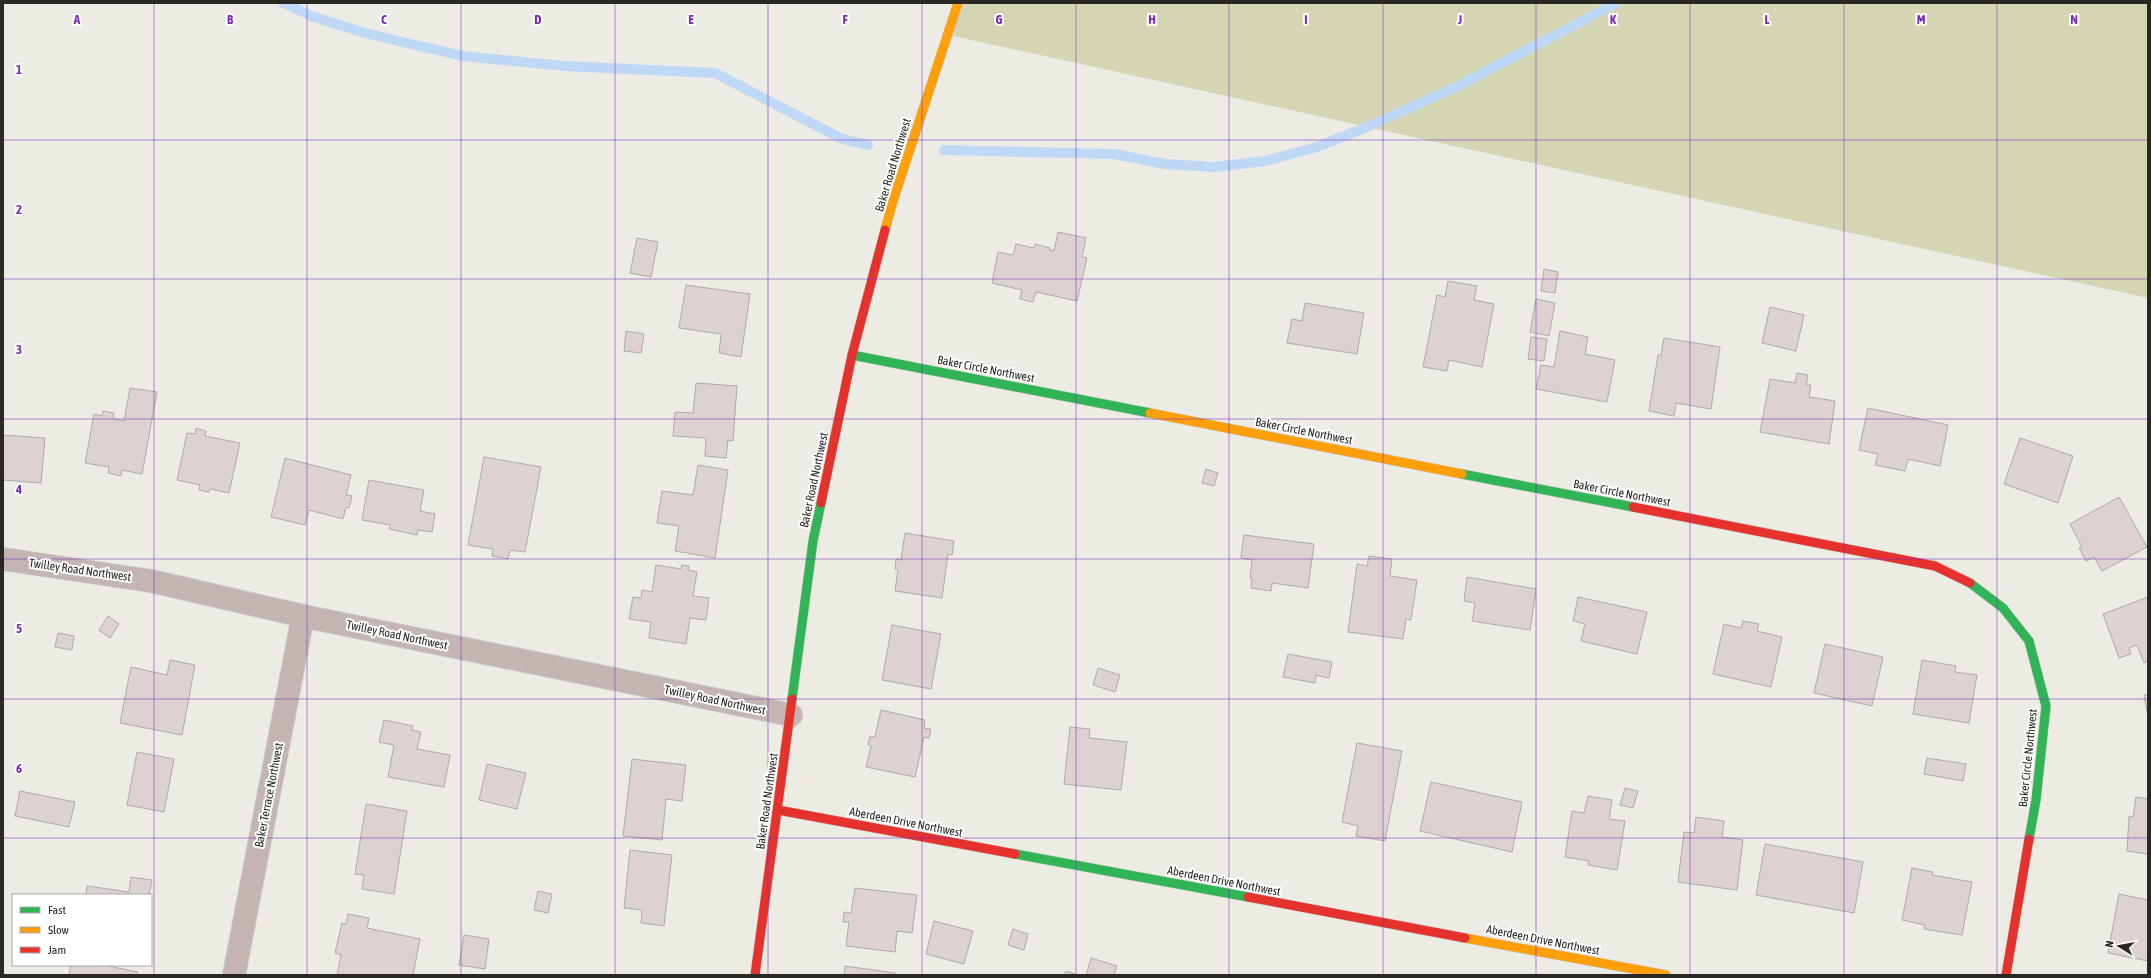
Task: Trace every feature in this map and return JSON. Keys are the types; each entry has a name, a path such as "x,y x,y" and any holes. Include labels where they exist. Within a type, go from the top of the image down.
{"street":[{"name":"Baker Road Northwest","path":"755,975 791,715 813,541 852,355 894,198 958,3"},
{"name":"Baker Circle Northwest","path":"852,355 1927,564 1967,581 2003,608 2029,641 2046,706 2036,800 2006,975"},
{"name":"Twilley Road Northwest","path":"3,559 151,581 303,616 791,715"},
{"name":"Baker Terrace Northwest","path":"234,975 303,616"},
{"name":"Aberdeen Drive Northwest","path":"778,810 1666,975"}],"green space":[{"path":"962,3 2148,3 2148,298 953,36"}],"building":[{"path":"1058,232 1086,238 1082,257 1087,258 1077,301 1036,292 1033,302 1020,299 1022,290 992,283 998,252 1013,255 1016,244 1034,248 1035,244 1050,248 1050,250 1054,251"},
{"path":"637,238 658,242 651,277 630,273"},
{"path":"1544,269 1558,272 1555,293 1541,291"},
{"path":"1448,281 1477,286 1474,300 1494,304 1482,367 1449,360 1447,371 1423,367 1437,295 1445,297"},
{"path":"686,285 750,294 741,357 719,353 721,334 679,328"},
{"path":"1536,299 1555,303 1549,336 1530,332"},
{"path":"1305,303 1364,313 1357,354 1287,343 1292,319 1302,321"},
{"path":"1770,307 1804,315 1796,351 1762,343"},
{"path":"626,331 644,334 641,353 624,351"},
{"path":"1560,331 1588,337 1585,354 1615,360 1607,402 1536,389 1541,365 1554,367"},
{"path":"1531,337 1547,339 1544,361 1528,359"},
{"path":"1664,338 1720,347 1711,409 1676,403 1674,416 1649,411 1658,355 1661,355"},
{"path":"1797,373 1808,375 1806,385 1811,385 1809,397 1835,401 1829,444 1760,432 1770,379 1795,383"},
{"path":"696,383 737,386 733,441 728,440 726,458 705,456 706,438 673,436 675,412 693,413"},
{"path":"130,388 157,392 142,474 122,470 121,476 108,473 109,467 85,463 94,414 102,416 103,411 114,413 113,419 124,421"},
{"path":"1868,408 1948,425 1940,466 1908,459 1905,471 1875,465 1878,454 1859,450"},
{"path":"196,428 206,431 205,436 240,443 229,493 210,489 209,492 199,490 200,485 177,480 187,433 195,434"},
{"path":"3,435 45,438 41,483 3,480"},
{"path":"2020,438 2073,456 2058,503 2004,484"},
{"path":"484,457 541,467 525,552 510,550 508,559 492,556 493,549 468,545"},
{"path":"285,458 351,475 346,495 352,496 349,508 346,507 343,519 309,510 305,525 271,517"},
{"path":"698,465 728,470 715,558 675,551 679,526 657,523 662,491 693,495"},
{"path":"1206,469 1218,473 1214,486 1202,483"},
{"path":"369,480 424,490 420,511 435,514 432,532 418,530 417,535 389,529 390,525 362,520"},
{"path":"2119,497 2147,547 2102,571 2094,557 2086,561 2079,548 2082,547 2070,524"},
{"path":"905,533 954,541 952,555 948,554 942,598 895,591 898,570 895,569 896,559 901,560"},
{"path":"1244,535 1314,544 1308,588 1272,583 1271,591 1251,588 1252,578 1250,578 1252,560 1241,558"},
{"path":"1369,556 1392,559 1390,576 1417,580 1411,620 1406,619 1403,639 1348,632 1357,564 1367,566"},
{"path":"656,565 681,569 682,565 689,566 688,570 697,572 693,596 709,598 706,620 690,618 686,644 649,638 651,622 629,619 633,597 641,598 642,590 652,592"},
{"path":"1467,577 1536,589 1530,630 1472,621 1475,603 1464,601"},
{"path":"1578,597 1647,612 1637,654 1581,641 1585,624 1573,621"},
{"path":"2148,597 2148,661 2144,663 2137,645 2129,648 2131,654 2119,658 2103,614"},
{"path":"108,616 119,624 110,638 99,630"},
{"path":"1743,621 1759,624 1757,631 1782,637 1771,687 1713,674 1724,624 1741,628"},
{"path":"892,625 941,634 931,689 882,680"},
{"path":"58,633 74,636 72,650 55,647"},
{"path":"1825,644 1883,657 1872,706 1814,693"},
{"path":"1288,654 1332,662 1329,678 1316,675 1315,683 1283,677"},
{"path":"170,660 195,665 182,735 120,723 131,667 167,675"},
{"path":"1922,660 1956,666 1955,672 1977,675 1969,723 1913,714"},
{"path":"1098,668 1120,675 1115,692 1093,685"},
{"path":"2144,695 2148,695 2148,717"},
{"path":"881,710 925,720 924,728 931,729 929,738 924,737 915,777 866,767 871,746 868,745 870,736 875,737"},
{"path":"384,720 413,726 412,730 421,732 417,749 450,755 444,787 388,777 394,745 379,742"},
{"path":"1070,727 1090,729 1089,738 1127,742 1121,790 1064,784"},
{"path":"1357,743 1402,751 1385,841 1356,836 1358,826 1342,822"},
{"path":"137,752 174,759 164,812 127,805"},
{"path":"1927,758 1966,764 1963,781 1924,774"},
{"path":"632,759 686,765 682,801 666,799 662,840 623,836"},
{"path":"487,764 526,773 517,809 479,800"},
{"path":"1431,782 1522,802 1512,852 1420,831"},
{"path":"1625,788 1638,791 1633,808 1620,805"},
{"path":"20,791 75,802 69,827 15,816"},
{"path":"1588,796 1612,800 1609,819 1625,821 1617,870 1588,865 1589,861 1565,857 1572,811 1584,813"},
{"path":"2136,797 2148,799 2148,854 2127,851 2129,816 2133,817"},
{"path":"366,804 407,811 394,894 362,889 364,875 355,874"},
{"path":"1696,817 1724,821 1722,837 1743,840 1737,890 1678,882 1684,832 1694,833"},
{"path":"1765,844 1863,862 1854,913 1756,895"},
{"path":"630,850 672,855 664,926 641,923 642,910 624,908"},
{"path":"1912,868 1933,872 1932,875 1972,882 1962,935 1924,929 1925,925 1902,920"},
{"path":"131,877 152,880 149,894 86,894 87,886 129,892"},
{"path":"855,888 917,895 912,933 897,931 895,952 846,946 849,922 843,922 844,912 851,913"},
{"path":"538,891 552,894 548,913 534,910"},
{"path":"2119,894 2148,900 2148,961 2108,953"},
{"path":"348,914 369,918 367,928 420,939 413,975 337,975 341,955 335,953 342,923 346,924"},
{"path":"934,921 973,931 964,964 926,954"},
{"path":"1013,929 1028,934 1024,950 1008,945"},
{"path":"464,935 489,939 485,969 459,965"},
{"path":"1091,958 1117,966 1114,975 1086,975"},
{"path":"71,966 108,966 138,972 137,975 69,975"},
{"path":"845,966 895,973 895,975 844,975"},
{"path":"1066,971 1078,975 1064,975"}],"waterway":[{"path":"283,3 314,17 365,33 462,56 564,66 715,73 842,139 868,145"},
{"path":"944,150 1114,154 1165,164 1215,167 1265,161 1314,148 1362,129 1456,87 1616,3"}],"traffic: fast":[{"path":"852,355 1150,413"},
{"path":"1462,474 1633,507"},
{"path":"792,699 813,541 821,503"},
{"path":"1970,583 2003,608 2029,641 2046,706 2036,800 2029,839"},
{"path":"1015,854 1248,897"}],"traffic: slow":[{"path":"885,230 894,198 958,3"},
{"path":"1150,413 1462,474"},
{"path":"1465,938 1666,975"}],"traffic: jam":[{"path":"821,503 852,355 885,230"},
{"path":"1633,507 1935,566 1970,583"},
{"path":"755,975 792,699"},
{"path":"778,810 1015,854"},
{"path":"2006,975 2029,839"},
{"path":"1248,897 1465,938"}]}
